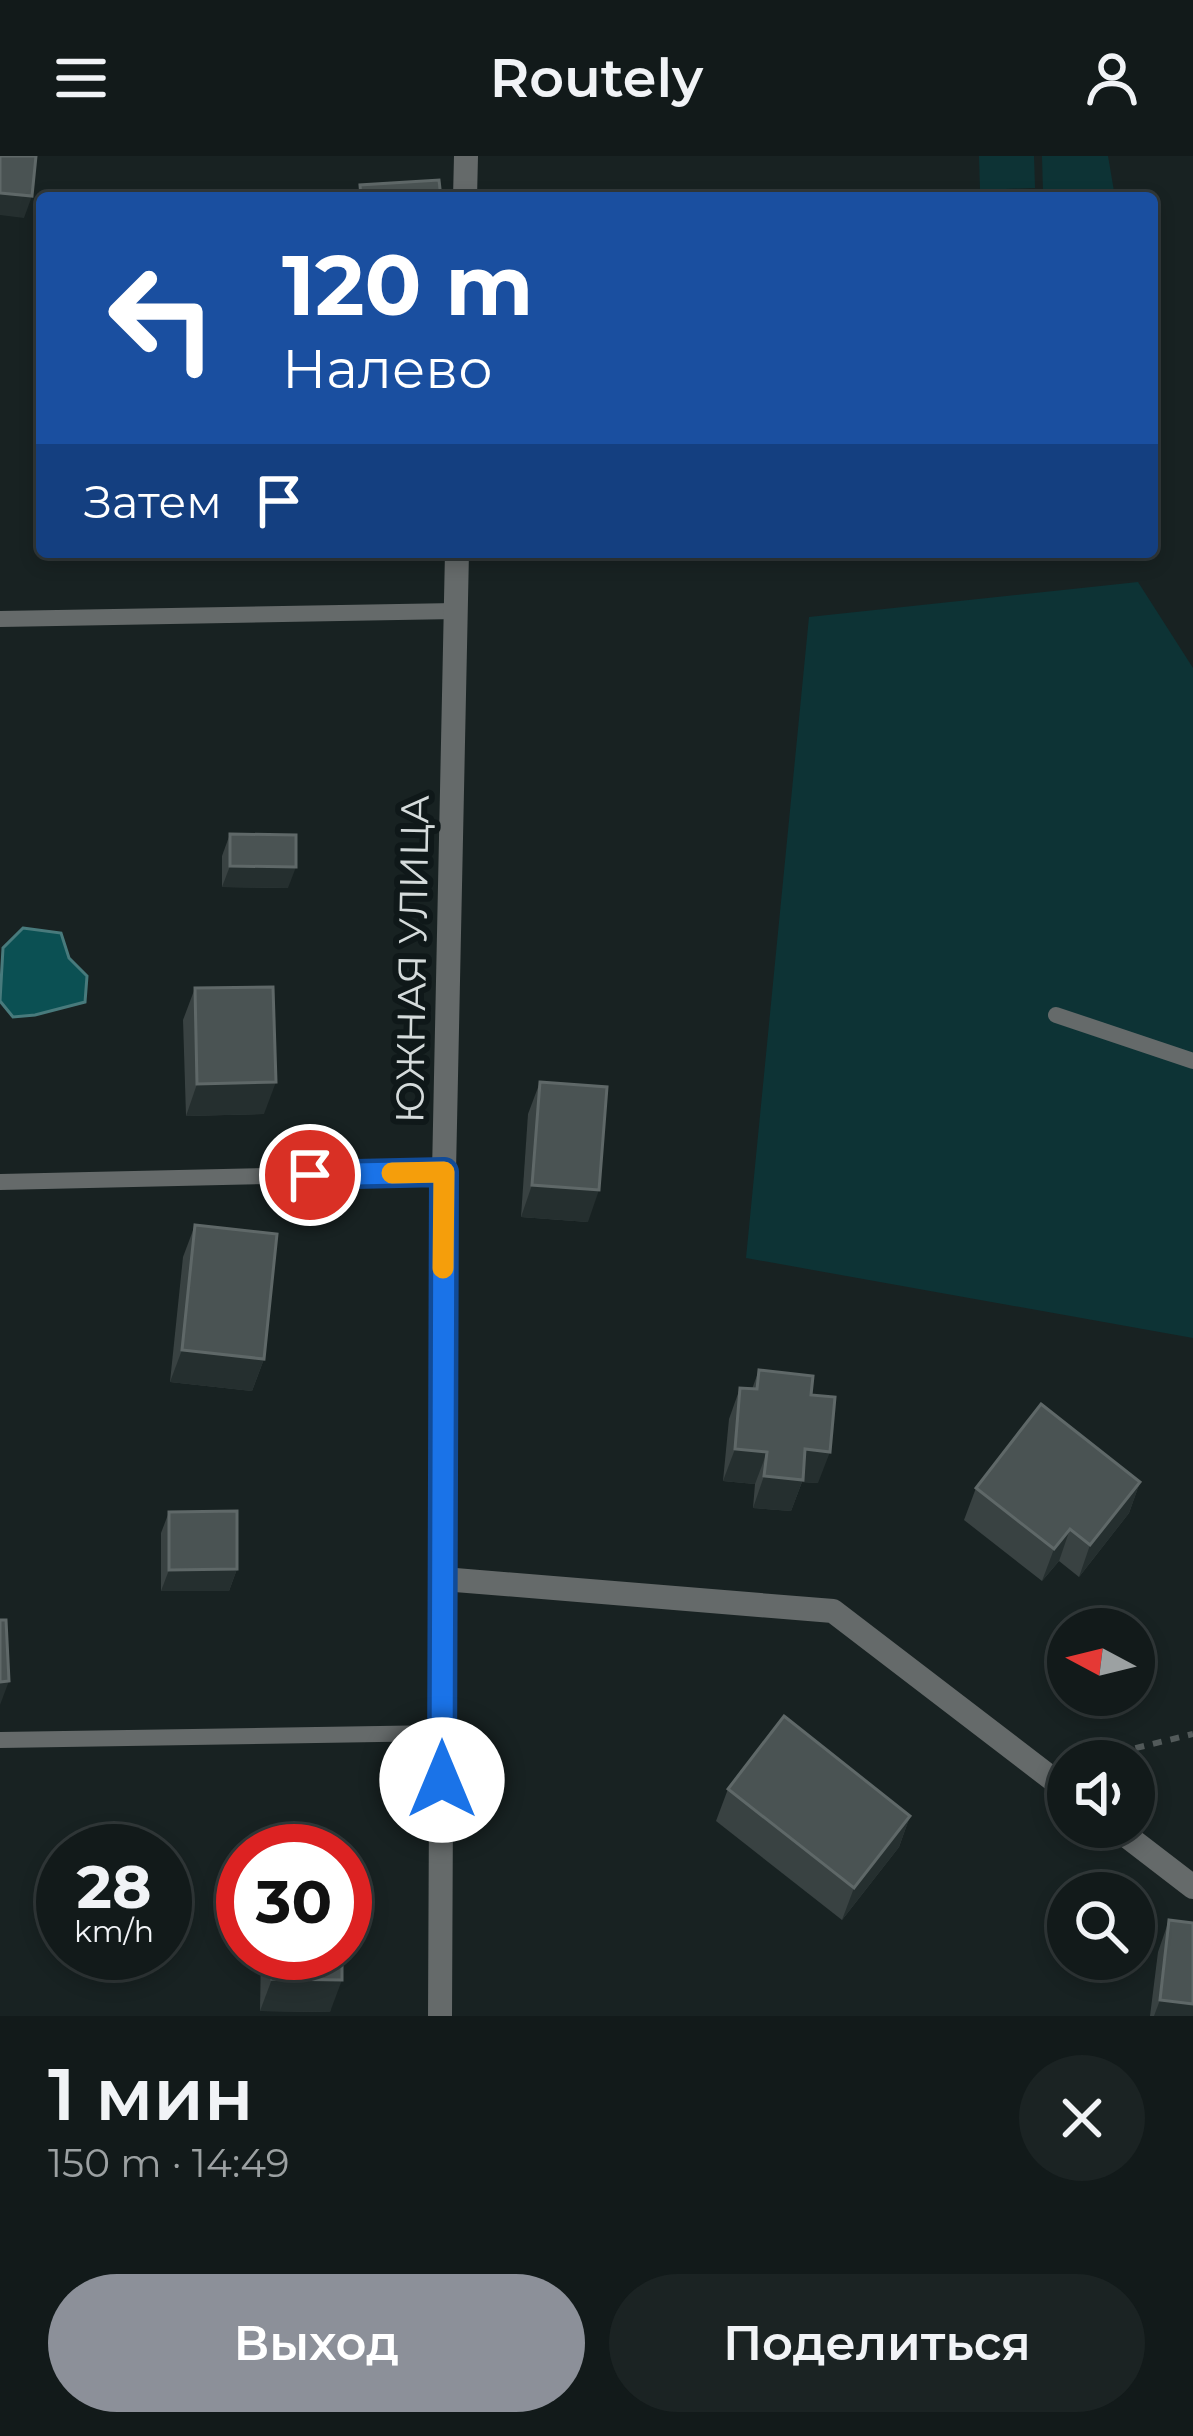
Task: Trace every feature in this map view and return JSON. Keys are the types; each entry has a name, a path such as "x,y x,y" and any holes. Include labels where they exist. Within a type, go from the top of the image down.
{"street":[{"path":"465,192 466,156"},
{"name":"ЮЖНАЯ УЛИЦА","path":"440,2016 444,1172 457,558"},
{"path":"443,1579 832,1611 1047,1775"},
{"path":"1142,1848 1193,1887"}],"lane":[{"path":"0,620 456,610"},
{"path":"1056,1015 1193,1061"},
{"path":"0,1181 444,1172"},
{"path":"0,1740 442,1733"}],"path":[{"path":"1155,1743 1193,1734"}],"shaded area":[{"path":"979,156 1034,156 1035,188 980,190"},
{"path":"1042,156 1108,156 1114,192 1043,192"},
{"path":"1138,582 1193,668 1193,1338 746,1258 809,617"},
{"path":"23,928 61,933 69,958 87,976 85,1002 13,1017 0,1001 3,948"}],"building":[{"path":"0,156 36,156 32,196 0,193"},
{"path":"439,180 440,192 361,192 360,185"},
{"path":"230,834 296,835 296,867 230,866"},
{"path":"273,987 276,1082 197,1084 195,988"},
{"path":"540,1082 607,1087 599,1190 532,1185"},
{"path":"195,1225 277,1234 264,1359 182,1350"},
{"path":"759,1370 813,1376 811,1395 835,1397 830,1452 805,1449 803,1480 764,1476 767,1452 735,1449 740,1388 757,1389"},
{"path":"1041,1404 1140,1482 1090,1545 1070,1529 1054,1549 976,1488"},
{"path":"237,1511 237,1569 169,1570 169,1512"},
{"path":"0,1620 6,1620 9,1681 0,1682"},
{"path":"784,1716 910,1816 854,1888 728,1789"},
{"path":"1169,1920 1193,1923 1193,2004 1160,2000"}],"slow traffic":[{"path":"392,1173 444,1172 443,1268"}],"route":[{"path":"310,1175 444,1172 442,1780"}]}
